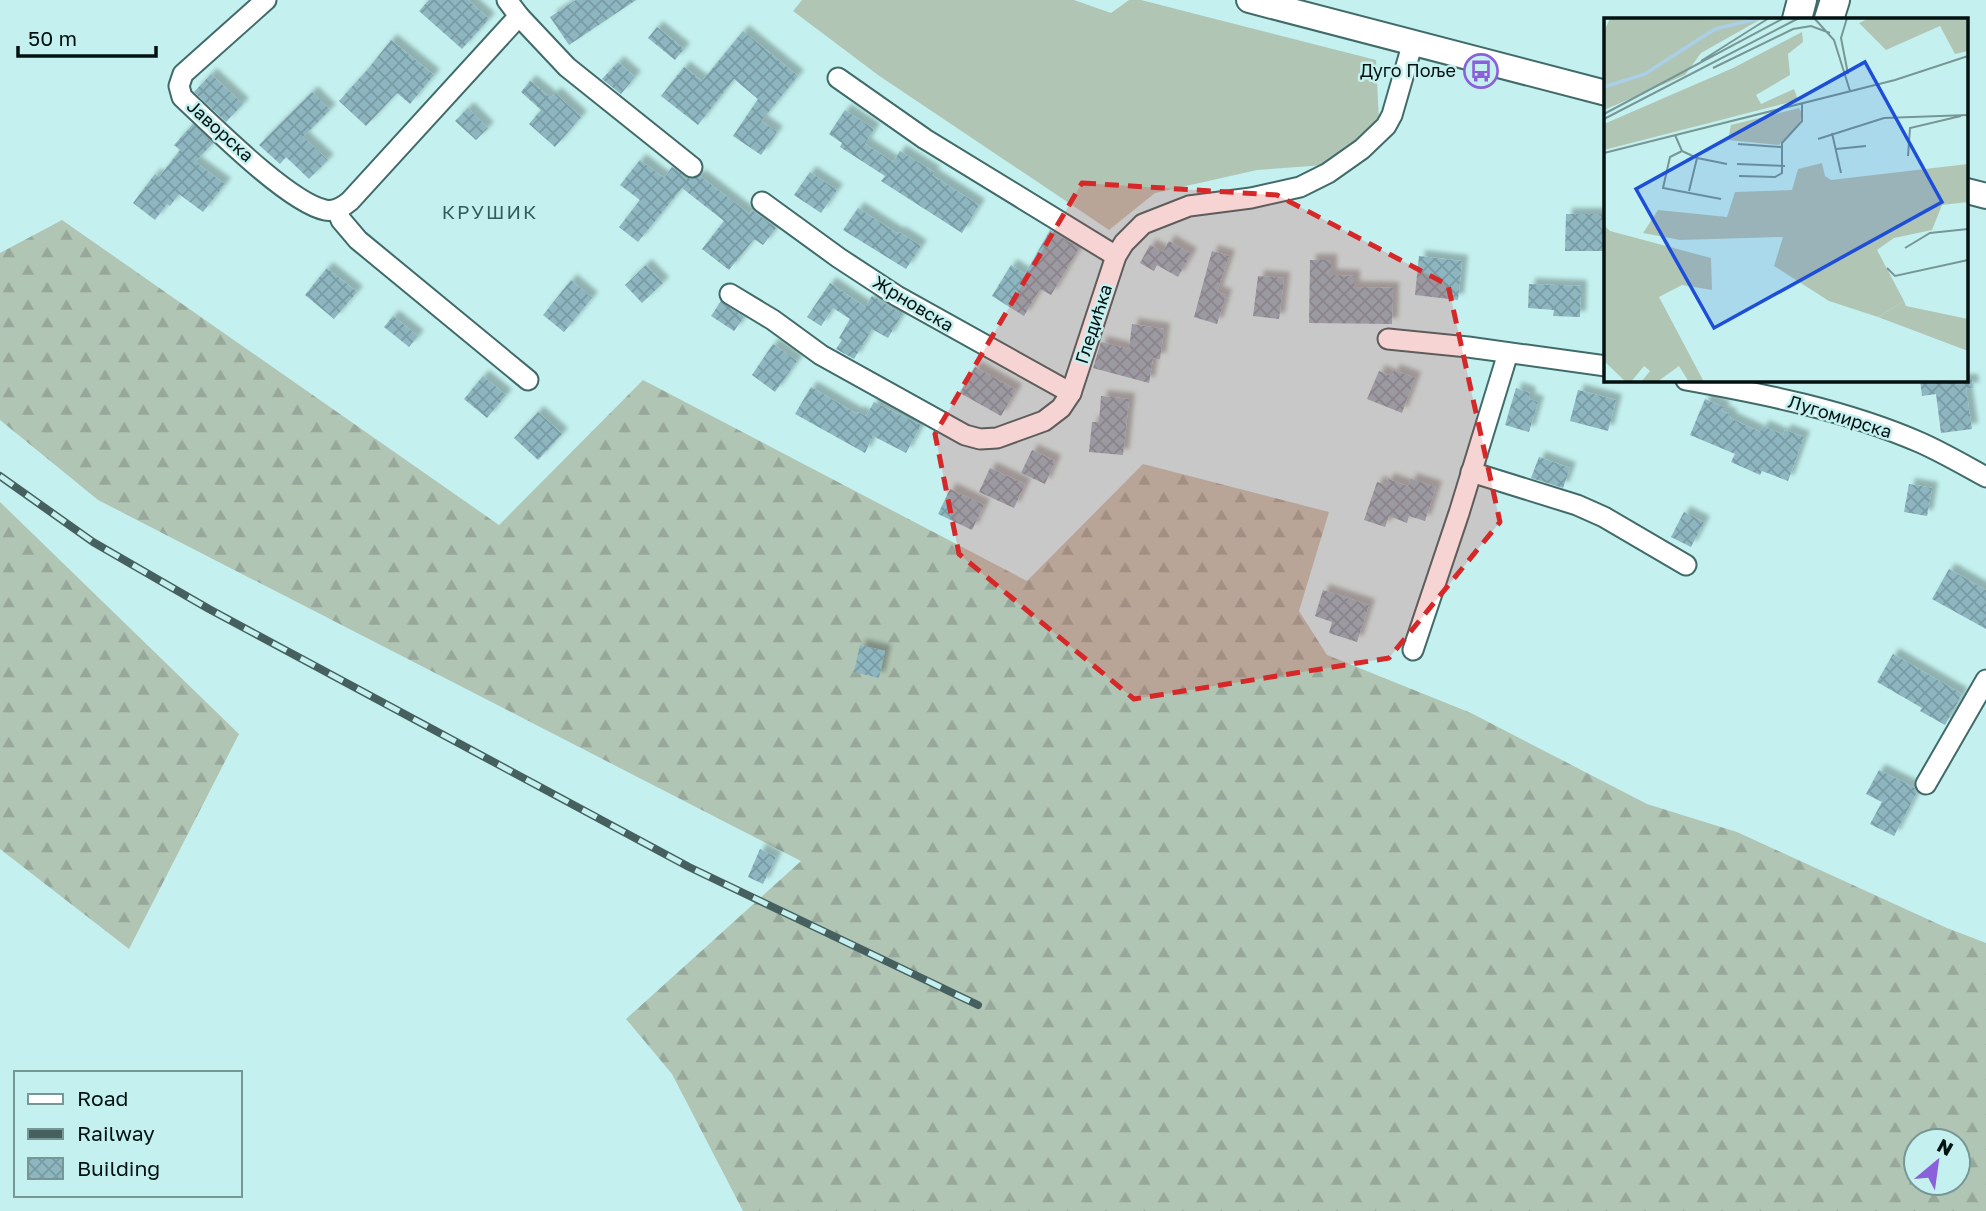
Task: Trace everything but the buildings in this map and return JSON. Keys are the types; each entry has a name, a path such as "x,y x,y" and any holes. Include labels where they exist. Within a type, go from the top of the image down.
{"highway":[{"path":"1797,18 1802,0"},
{"path":"1829,18 1835,0"}],"main road":[{"path":"1250,0 1604,92"},
{"path":"1968,191 1986,196"}],"street":[{"name":"Јаворска","path":"266,0 183,74 180,91 182,97 287,189 326,210 337,210"},
{"path":"507,0 567,67 692,167"},
{"path":"519,16 350,201 337,210 341,220 358,240 528,380"},
{"name":"Гледићка","path":"730,294 773,320 821,355 971,438 997,439 1044,421 1061,408 1071,393 1116,256 1134,232 1160,215 1189,206 1294,190 1347,160 1386,125 1413,42"},
{"path":"838,78 925,139 1116,256"},
{"name":"Жрновска","path":"762,202 897,296 1071,393"},
{"path":"1388,339 1604,366"},
{"path":"1413,650 1508,353"},
{"name":"Лугомирска","path":"1696,382 1781,399 1850,418 1921,443 1986,477"},
{"path":"1471,472 1586,509 1686,565"},
{"path":"1926,784 1986,680"}],"highlighted area":[{"path":"1082,183 1277,195 1448,285 1500,522 1389,658 1134,699 959,554 935,434"}],"green space":[{"path":"802,0 1074,0 1111,13 1129,0 1141,0 1376,60 1379,122 1325,165 1257,170 1155,193 1109,230 878,75 793,11"},
{"path":"62,220 499,525 643,380 1027,581 1143,464 1329,512 1299,611 1327,655 1471,713 1647,804 1737,832 1947,928 1986,943 1986,1211 743,1211 672,1074 626,1019 801,861 98,500 0,420 0,253"},
{"path":"0,502 239,734 129,949 0,849"}],"railway":[{"path":"0,476 93,542 209,609 689,867 978,1005"}],"place":[{"name":"Дуго Поље","path":"1481,71"}],"district":[{"name":"КРУШИК","path":"490,212"}]}
